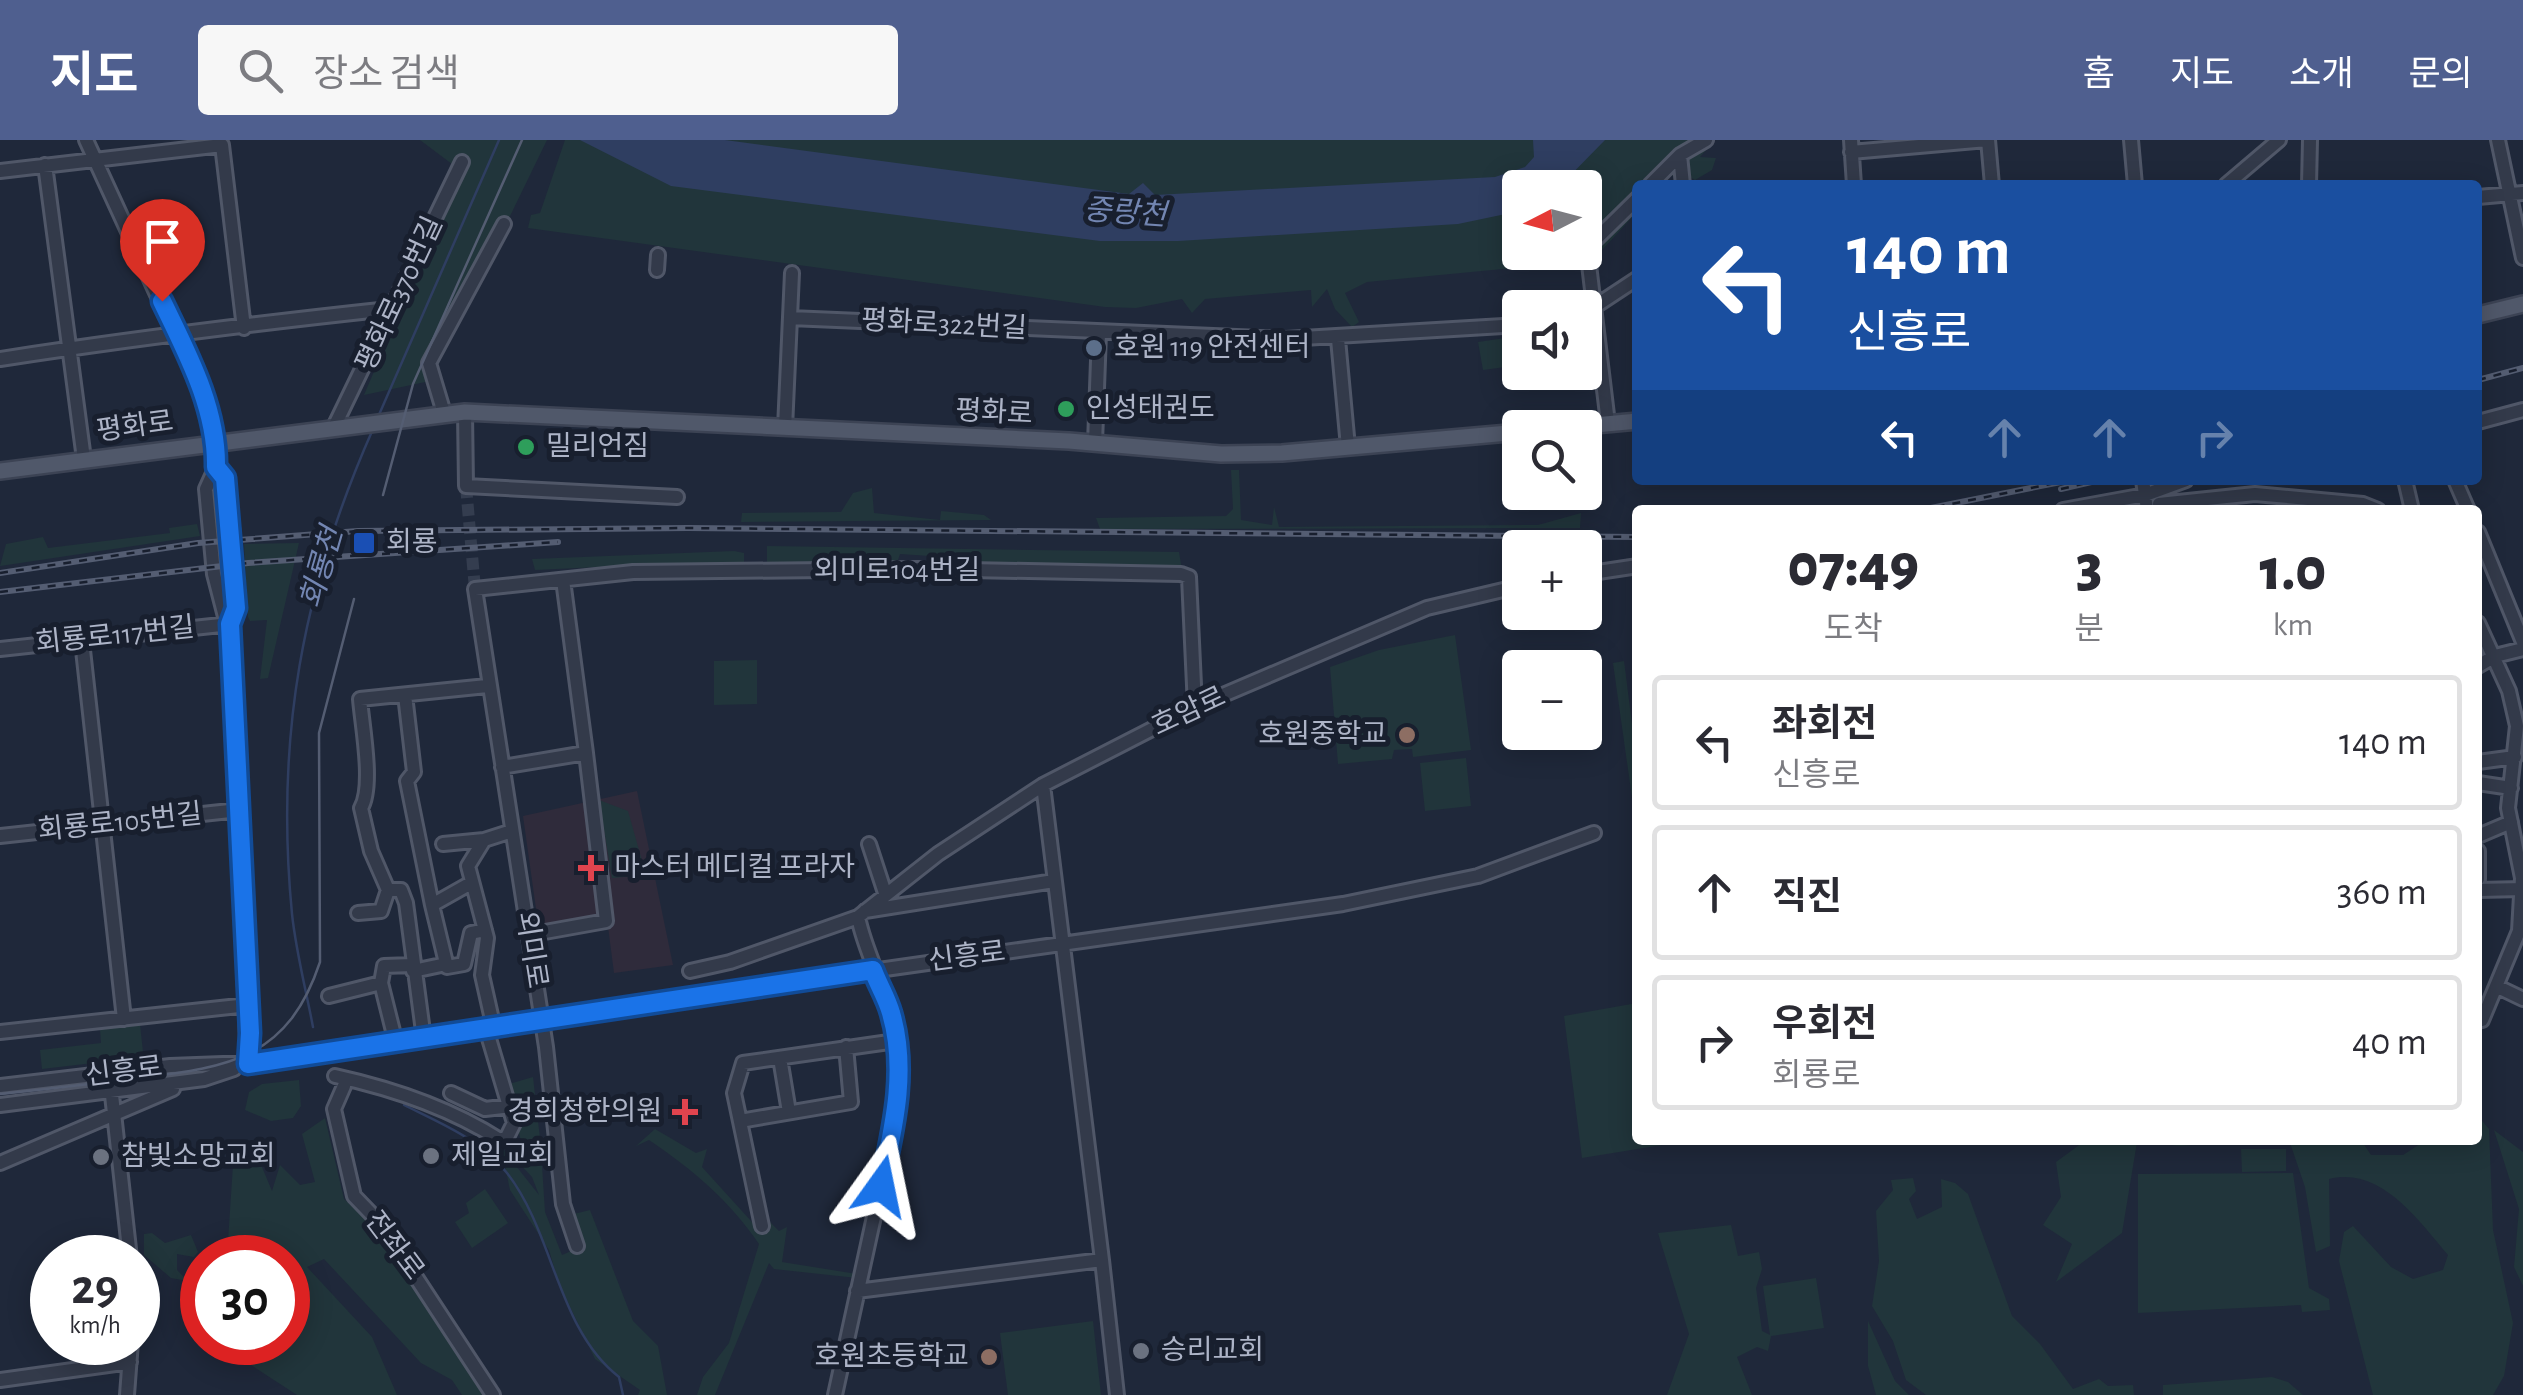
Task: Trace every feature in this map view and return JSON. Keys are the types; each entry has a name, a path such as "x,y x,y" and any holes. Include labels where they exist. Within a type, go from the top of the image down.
{"main road":[{"path":"2482,314 2523,304"},
{"name":"평화로","path":"0,470 335,425 465,412 1095,443 1221,454 1502,433"},
{"path":"1602,424 1632,421"}],"street":[{"path":"86,140 179,337 205,399 216,441 216,467 206,489 214,614 197,627"},
{"path":"1655,180 1680,155 1706,140"},
{"path":"1854,180 1851,146 1987,140 1991,180"},
{"path":"2130,140 2134,180"},
{"path":"2232,180 2279,140"},
{"path":"2309,180 2310,140"},
{"path":"2498,140 2516,195 2523,258"},
{"path":"0,170 222,142 244,328"},
{"path":"1680,155 1682,180"},
{"name":"평화로370번길","path":"335,425 353,396 390,309 462,162"},
{"path":"45,165 84,458"},
{"path":"2482,197 2516,195"},
{"path":"1589,290 1587,248 1632,204"},
{"path":"444,413 429,362 504,224"},
{"path":"784,428 792,273"},
{"path":"1602,302 1632,282"},
{"path":"0,359 139,336 179,337 390,309"},
{"name":"평화로322번길","path":"790,318 1098,333 1338,339 1502,326"},
{"path":"1095,443 1098,333"},
{"path":"1338,339 1348,446"},
{"path":"1602,385 1608,423"},
{"path":"2482,421 2523,410"},
{"path":"465,412 466,486 677,496"},
{"path":"216,467 225,478 229,515 236,608 230,624"},
{"path":"2081,505 2151,486"},
{"path":"2176,505 2255,494 2366,505"},
{"path":"2482,542 2523,645 2482,664"},
{"path":"1602,571 1632,567"},
{"name":"외미로104번길","path":"475,589 634,572 918,569 1181,574 1189,578 1195,707"},
{"path":"214,574 230,624 248,1064"},
{"path":"528,934 606,921 563,580"},
{"name":"외미로","path":"475,589 487,686 542,1019 563,1204 577,1246"},
{"name":"호암로","path":"690,971 730,962 860,914 1043,784 1195,707 1427,608 1502,590"},
{"name":"회룡로117번길","path":"0,648 230,624"},
{"path":"2482,631 2517,726 2511,822 2523,889 2516,962 2482,1018"},
{"path":"82,641 124,1019"},
{"path":"358,913 381,910 388,890 371,851 361,808 366,800 366,764 360,698 487,686"},
{"path":"405,694 414,772 407,781 446,964"},
{"path":"502,767 586,753"},
{"path":"2482,762 2516,758"},
{"path":"1043,784 1117,1395"},
{"path":"2482,785 2514,794"},
{"name":"회룡로105번길","path":"0,836 239,810"},
{"path":"2482,834 2511,822"},
{"path":"443,844 484,840 512,831"},
{"name":"신흥로","path":"0,1086 170,1066 311,1058 489,1025 1410,892 1502,866 1594,833"},
{"path":"451,1094 485,1109 511,1106 489,1025 482,975 485,930 468,866 484,840"},
{"path":"868,844 886,894"},
{"path":"835,1395 896,1116 896,1041 891,1012 873,970 860,914 1054,881"},
{"path":"432,905 471,884"},
{"path":"2482,890 2523,889"},
{"path":"388,890 400,890 406,903 424,1039"},
{"path":"396,1043 381,983 384,966 464,964 471,934 485,930"},
{"path":"330,996 381,983"},
{"path":"2498,987 2523,999"},
{"path":"0,1032 248,1005"},
{"path":"762,1226 734,1093 743,1063 896,1041"},
{"path":"740,1120 854,1099 846,1047"},
{"path":"780,1058 790,1112"},
{"name":"신흥로","path":"0,1105 204,1079 248,1064"},
{"path":"110,1074 128,1235"},
{"path":"0,1162 95,1118 204,1079"},
{"name":"전좌로","path":"493,1395 401,1253 354,1196 334,1109 340,1081 387,1087 470,1121 500,1140 514,1123 511,1106"},
{"path":"95,1118 112,1091"},
{"name":"신흥로","path":"74,1096 86,1108 74,1129"},
{"path":"117,1132 132,1107"},
{"path":"858,1291 1102,1260"},
{"path":"0,1380 108,1365"},
{"path":"127,1395 130,1365"}],"shaded area":[{"path":"420,140 547,140 430,381 364,395 451,190 452,164"},
{"path":"565,140 1715,140 1700,157 1716,158 1712,170 1695,180 1686,175 1669,176 1665,180 1632,180 1632,217 1602,250 1602,170 1502,170 1502,269 1367,282 1345,293 1359,322 1352,327 1335,309 1327,289 1312,307 1311,290 1205,299 1192,313 1182,299 1136,308 1105,307 528,228 531,215 540,213"},
{"path":"1502,338 1502,367 1483,370 1478,342"},
{"path":"1231,470 1239,470 1241,520 1272,525 1274,507 1279,527 1538,525 1581,513 1580,528 1100,529 1096,518 1226,516 1233,509"},
{"path":"872,488 874,513 940,520 941,511 984,515 991,520 741,522 742,513 841,512 853,493"},
{"path":"197,524 200,536 0,566 6,544 43,537 48,548 170,533 169,528"},
{"path":"299,543 268,678 260,679 267,620 250,621 248,617 244,544"},
{"path":"767,546 1179,552 1182,570 928,565 930,556 900,554 896,566 664,564 535,570 532,559 734,551 744,553 744,564 767,563"},
{"path":"1455,635 1471,750 1413,757 1412,749 1394,750 1392,759 1338,764 1330,667 1379,650"},
{"path":"757,660 757,704 714,705 714,661"},
{"path":"1624,661 1632,724 1632,798 1613,663"},
{"path":"1466,758 1471,806 1425,811 1420,763"},
{"name":"마스터 메디컬 프라자","path":"637,791 673,965 614,973 607,919 539,930 523,816"},
{"path":"599,800 628,811 646,875 612,878"},
{"path":"1632,1004 1632,1145 1662,1145 1582,1158 1564,1016"},
{"path":"140,1024 143,1052 136,1058 42,1069 40,1050 101,1043 100,1029"},
{"path":"533,1077 541,1147 523,1149 518,1129 514,1136 520,1150 541,1150 545,1212 562,1255 585,1245 574,1214 590,1210 633,1321 658,1346 667,1395 638,1395 640,1390 595,1359 559,1284 549,1250 510,1190 501,1147 539,1195 532,1177 500,1143 509,1139 509,1084"},
{"path":"299,1080 301,1106 293,1118 271,1121 245,1110 249,1092 262,1084"},
{"path":"325,1118 344,1199 374,1225 483,1395 462,1395 452,1380 421,1363 324,1259 310,1266 310,1235 228,1235 234,1149 244,1144 254,1148 272,1191 280,1165 300,1185 315,1182 302,1134"},
{"path":"2482,1121 2489,1129 2493,1230 2513,1323 2504,1376 2493,1395 2373,1395 2339,1261 2344,1232 2353,1226 2391,1267 2413,1279 2443,1270 2448,1255 2397,1199 2365,1180 2329,1179 2330,1246 2316,1252 2305,1187 2291,1145 2364,1145 2371,1155 2403,1155 2418,1145 2482,1145"},
{"path":"655,1129 696,1153 707,1149 702,1167 761,1232 766,1218 779,1231 787,1227 782,1262 857,1274 857,1278 774,1269 769,1263 715,1395 697,1395 703,1377 729,1343 759,1244 723,1200 680,1162 649,1140 636,1146"},
{"path":"2494,1130 2523,1152 2523,1286 2514,1267 2519,1209"},
{"path":"2079,1145 2137,1145 2122,1233 2056,1282 2072,1244 2043,1225 2061,1197 2056,1162"},
{"path":"2241,1149 2286,1149 2286,1171 2242,1172"},
{"path":"2293,1173 2309,1288 2329,1299 2330,1310 2302,1312 2301,1305 2138,1313 2138,1174"},
{"path":"1913,1178 1916,1191 1909,1199 1917,1219 1942,1207 1941,1179 1955,1183 1968,1194 2012,1316 2040,1344 2073,1389 2099,1379 2108,1386 2133,1385 2134,1395 1926,1395 1906,1380 1893,1341 1872,1306 1879,1261 1876,1211 1893,1190 1891,1180"},
{"path":"485,1189 508,1223 472,1248 455,1222 469,1213 466,1203"},
{"path":"1731,1225 1738,1256 1759,1252 1762,1269 1756,1288 1762,1331 1770,1335 1763,1286 1816,1278 1824,1328 1771,1336 1768,1351 1757,1347 1737,1357 1752,1395 1667,1395 1689,1334 1658,1233"},
{"path":"180,1238 180,1280 160,1269 160,1239 165,1243"},
{"path":"310,1270 372,1337 397,1395 297,1395 251,1365 310,1365"},
{"path":"1093,1321 1101,1395 1008,1395 1000,1333"},
{"path":"1868,1321 1895,1381 1909,1395 1876,1395 1868,1366"},
{"path":"2272,1377 2288,1382 2303,1395 2163,1395 2163,1385"}],"water":[{"name":"중랑천","path":"580,140 725,140 1129,194 1143,183 1155,195 1502,175 1502,215 1458,224 1178,241 1100,241 671,186"},
{"name":"중랑천","path":"1533,140 1605,140 1576,170 1516,170 1534,157"}],"waterway":[{"name":"회룡천","path":"378,417 499,140"},
{"name":"회룡천","path":"313,1027 292,914 288,849 291,726 312,607 328,548 373,429"},
{"path":"404,1105 473,1142 507,1173 536,1223 582,1333 598,1357 619,1377 623,1395"}],"tunnel":[{"path":"466,486 475,589"}],"tram line":[{"path":"383,495 413,384 522,140"},
{"path":"0,1094 202,1069 252,1052 291,1019 320,962 319,733 354,599"}],"railway":[{"path":"2482,379 2523,368"},
{"path":"1946,505 2046,485"},
{"path":"2061,489 2078,485"},
{"path":"0,573 198,543 358,531 688,528 1632,537"},
{"path":"0,592 248,563 558,542"}],"place":[{"name":"호원 119 안전센터","path":"1094,348"},
{"name":"인성태권도","path":"1066,409"},
{"name":"밀리언짐","path":"526,447"},
{"name":"회룡","path":"364,543"},
{"name":"호원중학교","path":"1407,735"},
{"name":"마스터 메디컬 프라자","path":"591,868"},
{"name":"경희청한의원","path":"685,1112"},
{"name":"제일교회","path":"431,1156"},
{"name":"참빛소망교회","path":"101,1157"},
{"name":"승리교회","path":"1141,1351"},
{"name":"호원초등학교","path":"989,1357"}],"route":[{"path":"162,301 205,399 216,441 216,467 225,478 236,608 230,624 250,1033 248,1064 311,1058 432,1038 449,1031 606,1012 873,970 891,1012 899,1078 896,1116 881,1186"}]}
